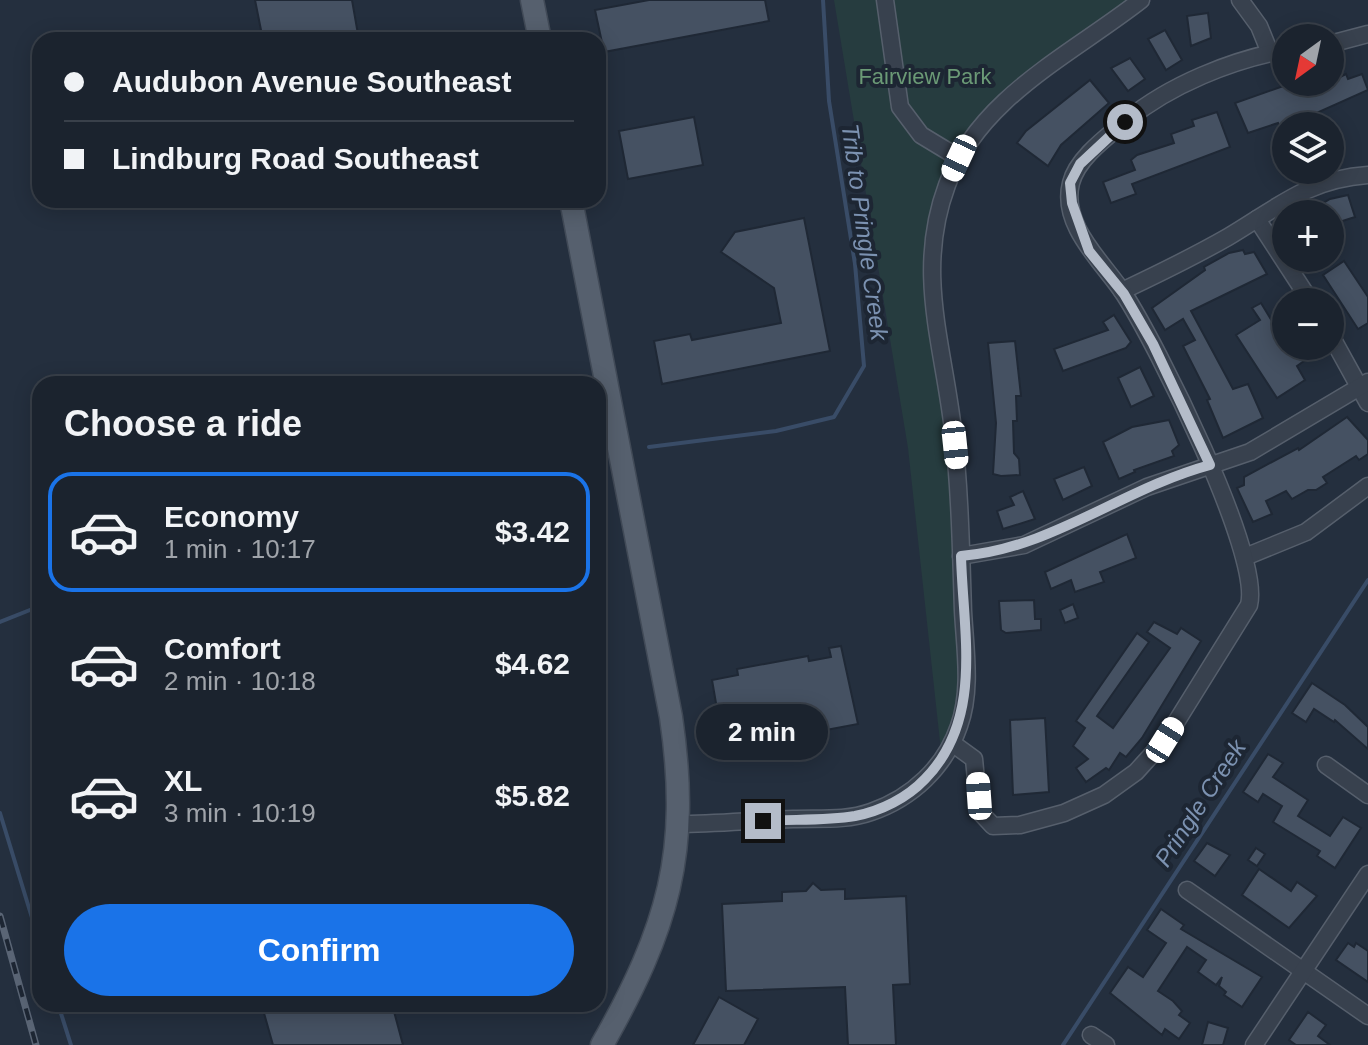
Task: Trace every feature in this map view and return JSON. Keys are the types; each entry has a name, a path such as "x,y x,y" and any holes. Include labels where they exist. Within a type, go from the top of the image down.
{"main road":[{"path":"532,0 538,32"},
{"path":"573,208 605,376"},
{"path":"602,1045 641,975 657,933 673,868 678,824 678,778 671,717 606,381"}],"street":[{"path":"885,0 900,107 921,135 959,158"},
{"path":"678,824 835,819 870,812 896,801 922,783 952,743 963,715 966,690 954,439 930,286 935,225 959,158 990,117 1025,84 1141,0"},
{"path":"1240,0 1272,43"},
{"path":"1344,40 1368,34"},
{"path":"952,743 970,754 977,764 981,817 1000,828 1064,813 1122,784 1151,758 1249,605 1252,586 1245,557 1210,465 1169,375 1122,291 1094,258 1080,232 1070,183 1080,164 1141,108 1210,73 1272,53"},
{"path":"1122,291 1185,261 1324,181 1368,175"},
{"path":"1257,219 1302,288"},
{"path":"1344,355 1364,384 1368,403"},
{"path":"961,556 1024,545 1114,501 1271,443 1364,384"},
{"path":"1245,557 1306,532 1368,486"},
{"path":"1326,765 1368,795"},
{"path":"1254,1045 1368,874"},
{"path":"1187,890 1368,1016"},
{"path":"1091,1035 1106,1045"}],"green space":[{"name":"Fairview Park","path":"834,0 1141,0 1025,84 962,151 935,225 966,675 942,760 908,448"}],"building":[{"path":"255,0 352,0 358,32 261,32"},
{"path":"649,0 765,0 769,21 606,52 606,32 600,32 595,10"},
{"path":"1208,13 1211,38 1191,46 1187,16"},
{"path":"1165,30 1182,60 1166,70 1148,39"},
{"path":"1130,58 1145,79 1128,91 1111,68"},
{"path":"1362,74 1368,90 1319,112 1272,112 1272,125 1248,133 1235,103 1272,90 1272,96 1344,96 1344,75 1348,79"},
{"path":"1090,80 1109,103 1061,145 1048,166 1017,143 1026,131"},
{"path":"1217,112 1230,147 1132,184 1136,194 1111,203 1103,182 1135,170 1131,160 1137,155 1174,143 1171,134 1194,126 1192,120"},
{"path":"694,117 703,165 628,179 619,131"},
{"path":"1348,195 1355,217 1344,221 1344,200 1330,199"},
{"path":"804,218 830,351 662,384 654,341 690,334 692,340 781,323 774,288 721,252 735,232"},
{"path":"1243,250 1245,254 1254,252 1267,274 1191,311 1233,389 1248,384 1263,418 1223,438 1207,400 1210,399 1183,346 1195,340 1183,319 1165,330 1152,308 1205,270 1204,267 1229,253"},
{"path":"1344,261 1368,297 1368,323 1358,329 1344,307 1344,288 1331,288 1323,275 1344,272"},
{"path":"1261,303 1272,321 1272,360 1304,361 1297,366 1305,380 1277,398 1236,335 1260,320 1252,308"},
{"path":"1114,315 1131,342 1126,348 1063,371 1054,349 1108,330 1103,322"},
{"path":"1015,341 1021,396 1016,396 1014,453 1019,459 1020,475 1001,476 993,474 996,423 988,343"},
{"path":"1140,367 1154,396 1131,407 1118,378"},
{"path":"1347,417 1368,440 1368,454 1359,460 1356,456 1323,477 1327,483 1316,490 1308,490 1292,499 1286,491 1266,501 1272,514 1253,522 1237,488 1244,485 1244,477 1299,450"},
{"path":"1169,420 1179,445 1172,451 1174,456 1134,470 1119,479 1103,442 1132,427"},
{"path":"1084,467 1092,486 1063,500 1054,479"},
{"path":"1023,491 1035,519 1003,529 997,511 1014,505 1010,497"},
{"path":"1127,534 1136,558 1100,572 1104,582 1075,592 1071,580 1051,589 1045,572"},
{"path":"1034,600 1035,619 1041,619 1041,630 1006,633 1001,630 999,601"},
{"path":"1073,604 1078,618 1065,623 1060,610"},
{"path":"1154,622 1177,634 1181,628 1201,641 1142,738 1126,757 1120,753 1109,770 1106,768 1086,782 1076,768 1088,759 1073,746 1085,728 1076,721 1137,633 1149,642 1097,716 1113,728 1170,648 1147,632"},
{"path":"841,646 858,724 725,749 719,720 714,721 712,710 717,709 712,680 738,675 737,669 808,656 809,661 831,657 829,648"},
{"path":"1312,683 1345,705 1368,727 1368,749 1335,720 1314,709 1306,722 1292,713"},
{"path":"1045,718 1049,792 1013,795 1010,720"},
{"path":"1268,754 1283,763 1273,777 1308,800 1298,816 1330,836 1343,817 1361,828 1335,868 1317,856 1320,851 1273,822 1282,806 1263,794 1258,802 1243,792"},
{"path":"1207,843 1230,855 1215,876 1194,861"},
{"path":"1256,848 1265,854 1257,866 1248,860"},
{"path":"1259,869 1291,891 1297,882 1317,896 1289,928 1242,895"},
{"path":"813,883 821,890 845,889 845,899 906,896 910,984 893,985 896,1045 848,1045 845,987 726,991 722,904 782,901 782,892 806,891"},
{"path":"1161,909 1184,925 1181,929 1262,977 1242,1007 1224,995 1226,992 1219,986 1222,977 1216,985 1198,972 1206,960 1187,947 1158,991 1173,1001 1182,1011 1179,1015 1190,1023 1179,1039 1165,1029 1162,1035 1110,993 1128,967 1143,977 1166,943 1147,930"},
{"path":"1348,943 1354,947 1356,943 1368,951 1368,982 1336,960"},
{"path":"719,997 758,1019 744,1045 693,1045"},
{"path":"264,1012 394,1012 403,1045 273,1045"},
{"path":"1308,1012 1326,1025 1318,1036 1330,1045 1296,1045 1289,1040"},
{"path":"1208,1022 1228,1028 1223,1045 1202,1045"}],"waterway":[{"name":"Trib to Pringle Creek","path":"649,447 776,431 834,417 864,366 855,264 829,101 823,0"},
{"name":"Pringle Creek","path":"1063,1045 1368,580"},
{"name":"Trib to Pringle Creek","path":"0,622 32,609"},
{"name":"Trib to Pringle Creek","path":"0,813 32,918"},
{"name":"Trib to Pringle Creek","path":"61,1012 71,1045"}],"railway":[{"path":"0,916 36,1045"}],"route":[{"path":"763,821 835,819 870,812 910,793 942,760 959,727 965,702 961,556 1024,545 1114,501 1210,465 1153,344 1124,294 1089,251 1072,203 1070,183 1080,164 1125,122"}]}
